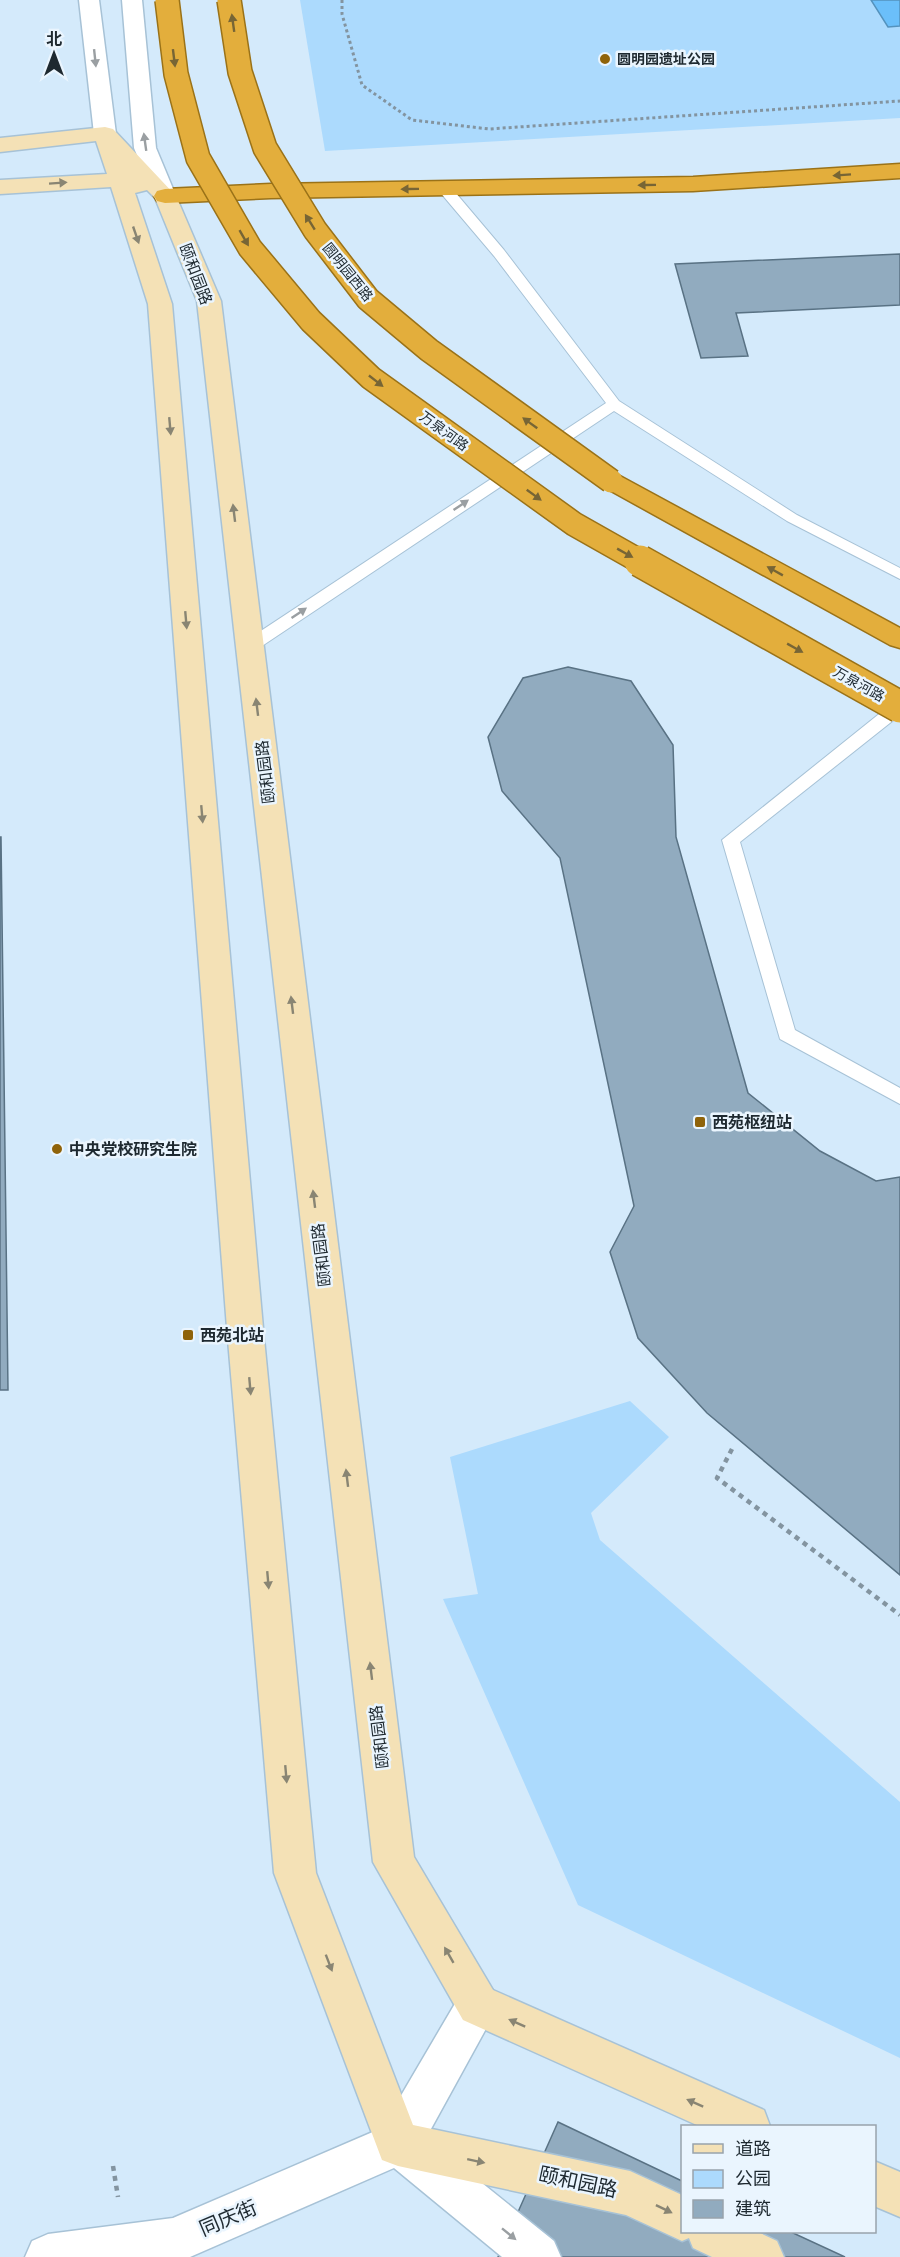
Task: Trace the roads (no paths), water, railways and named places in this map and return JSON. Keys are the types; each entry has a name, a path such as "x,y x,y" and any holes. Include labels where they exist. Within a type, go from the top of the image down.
{"highway":[{"name":"万泉河路","path":"167,0 176,74 198,158 250,248 311,321 371,378 574,524 900,706"},
{"name":"圆明园西路","path":"229,0 240,72 266,148 315,230 368,299 429,350 611,481 900,639"},
{"path":"165,196 271,191 693,184 900,171"}],"main road":[{"path":"0,145 105,134"},
{"path":"105,134 160,304 245,1328 295,1873 398,2144"},
{"path":"105,134 165,196"},
{"path":"0,187 118,180 165,196"},
{"name":"颐和园路","path":"165,196 209,301 394,1862 478,2005"},
{"path":"478,2005 744,2125"},
{"name":"颐和园路","path":"398,2144 630,2193 681,2218"},
{"path":"876,2184 900,2195"},
{"path":"711,2233 761,2257"}],"street":[{"path":"89,0 105,134"},
{"path":"132,0 145,148 165,196"},
{"path":"478,2005 398,2144 538,2257"},
{"name":"同庆街","path":"48,2257 174,2241 398,2144"}],"lane":[{"path":"444,188 499,253 614,404 792,518 900,574"},
{"path":"250,646 614,404"},
{"path":"900,706 731,840 787,1034 900,1097"}],"place":[{"name":"圆明园遗址公园","path":"605,59"},
{"name":"西苑枢纽站","path":"700,1122"},
{"name":"中央党校研究生院","path":"57,1149"},
{"name":"西苑北站","path":"188,1335"}]}
